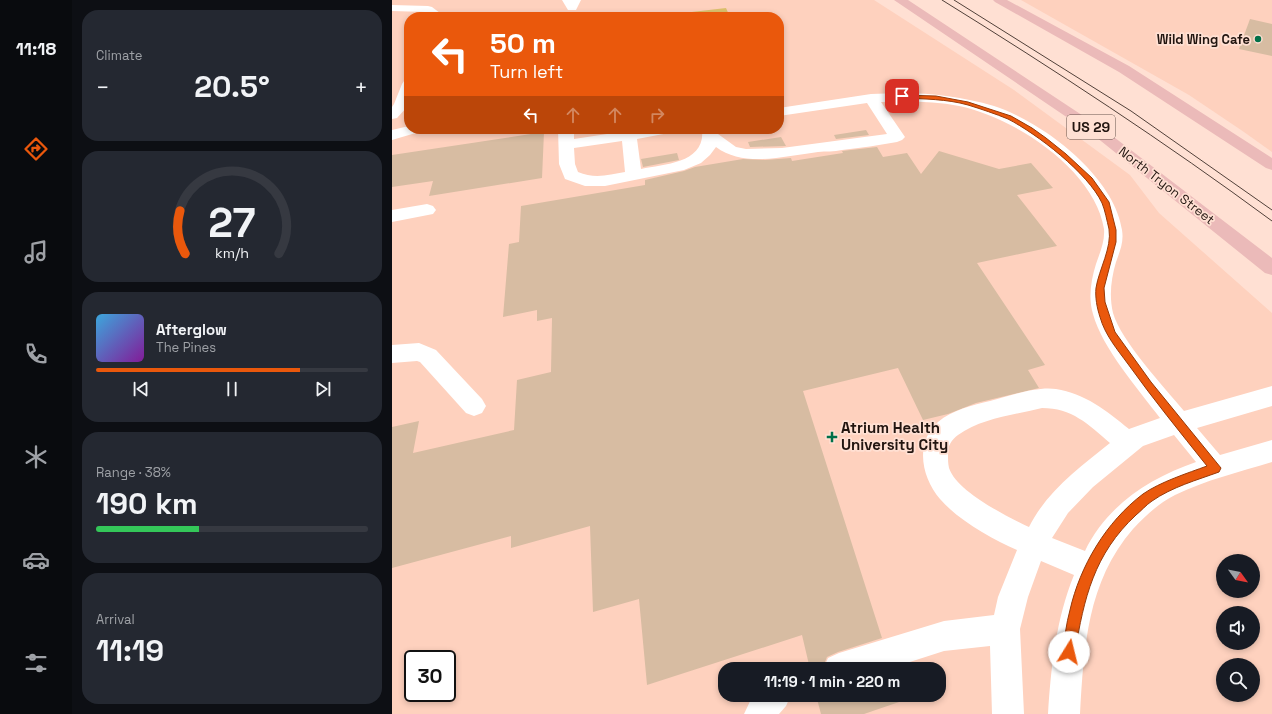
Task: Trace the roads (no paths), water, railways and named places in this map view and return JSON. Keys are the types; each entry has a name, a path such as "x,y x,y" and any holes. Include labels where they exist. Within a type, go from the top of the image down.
{"main road":[{"name":"North Tryon Street","path":"900,0 1101,134 1272,268"},
{"path":"999,0 1124,69 1272,165"}],"street":[{"path":"392,8 428,9 432,12"},
{"path":"784,111 871,98 902,96 936,98 968,103 995,112 1030,129 1064,155 1085,174 1098,191 1105,202 1113,230 1113,242 1100,288 1100,302 1111,333 1118,345 1216,468"},
{"path":"392,115 401,106 404,98"},
{"path":"711,134 730,150 746,154 782,153 897,137 871,98"},
{"path":"392,135 404,132"},
{"path":"636,134 566,137 568,169 571,175 577,178 594,181 684,165 693,162 707,151 710,134"},
{"path":"629,135 634,175"},
{"path":"392,216 427,210"},
{"path":"392,354 419,352 428,356 474,406"},
{"path":"1008,714 1005,664 1005,629 1013,597 1026,563 1045,524 1059,504 1084,479 1134,438 1179,423 1272,396"},
{"path":"1092,568 1035,546 990,522 958,498 943,483 934,464 934,454 937,441 944,431 960,420 1042,398 1051,398 1066,401 1085,410 1128,444"},
{"path":"1064,714 1067,666 1076,609 1086,579 1100,551 1117,525 1148,497 1186,478 1272,451"},
{"path":"861,662 944,636 1005,629"},
{"path":"760,714 768,702"}],"tram line":[{"path":"942,0 1109,107 1272,221"},
{"path":"954,0 1131,111 1272,210"}],"place":[{"name":"Wild Wing Cafe","path":"1258,39"},
{"name":"Atrium Health University City","path":"832,437"}]}
